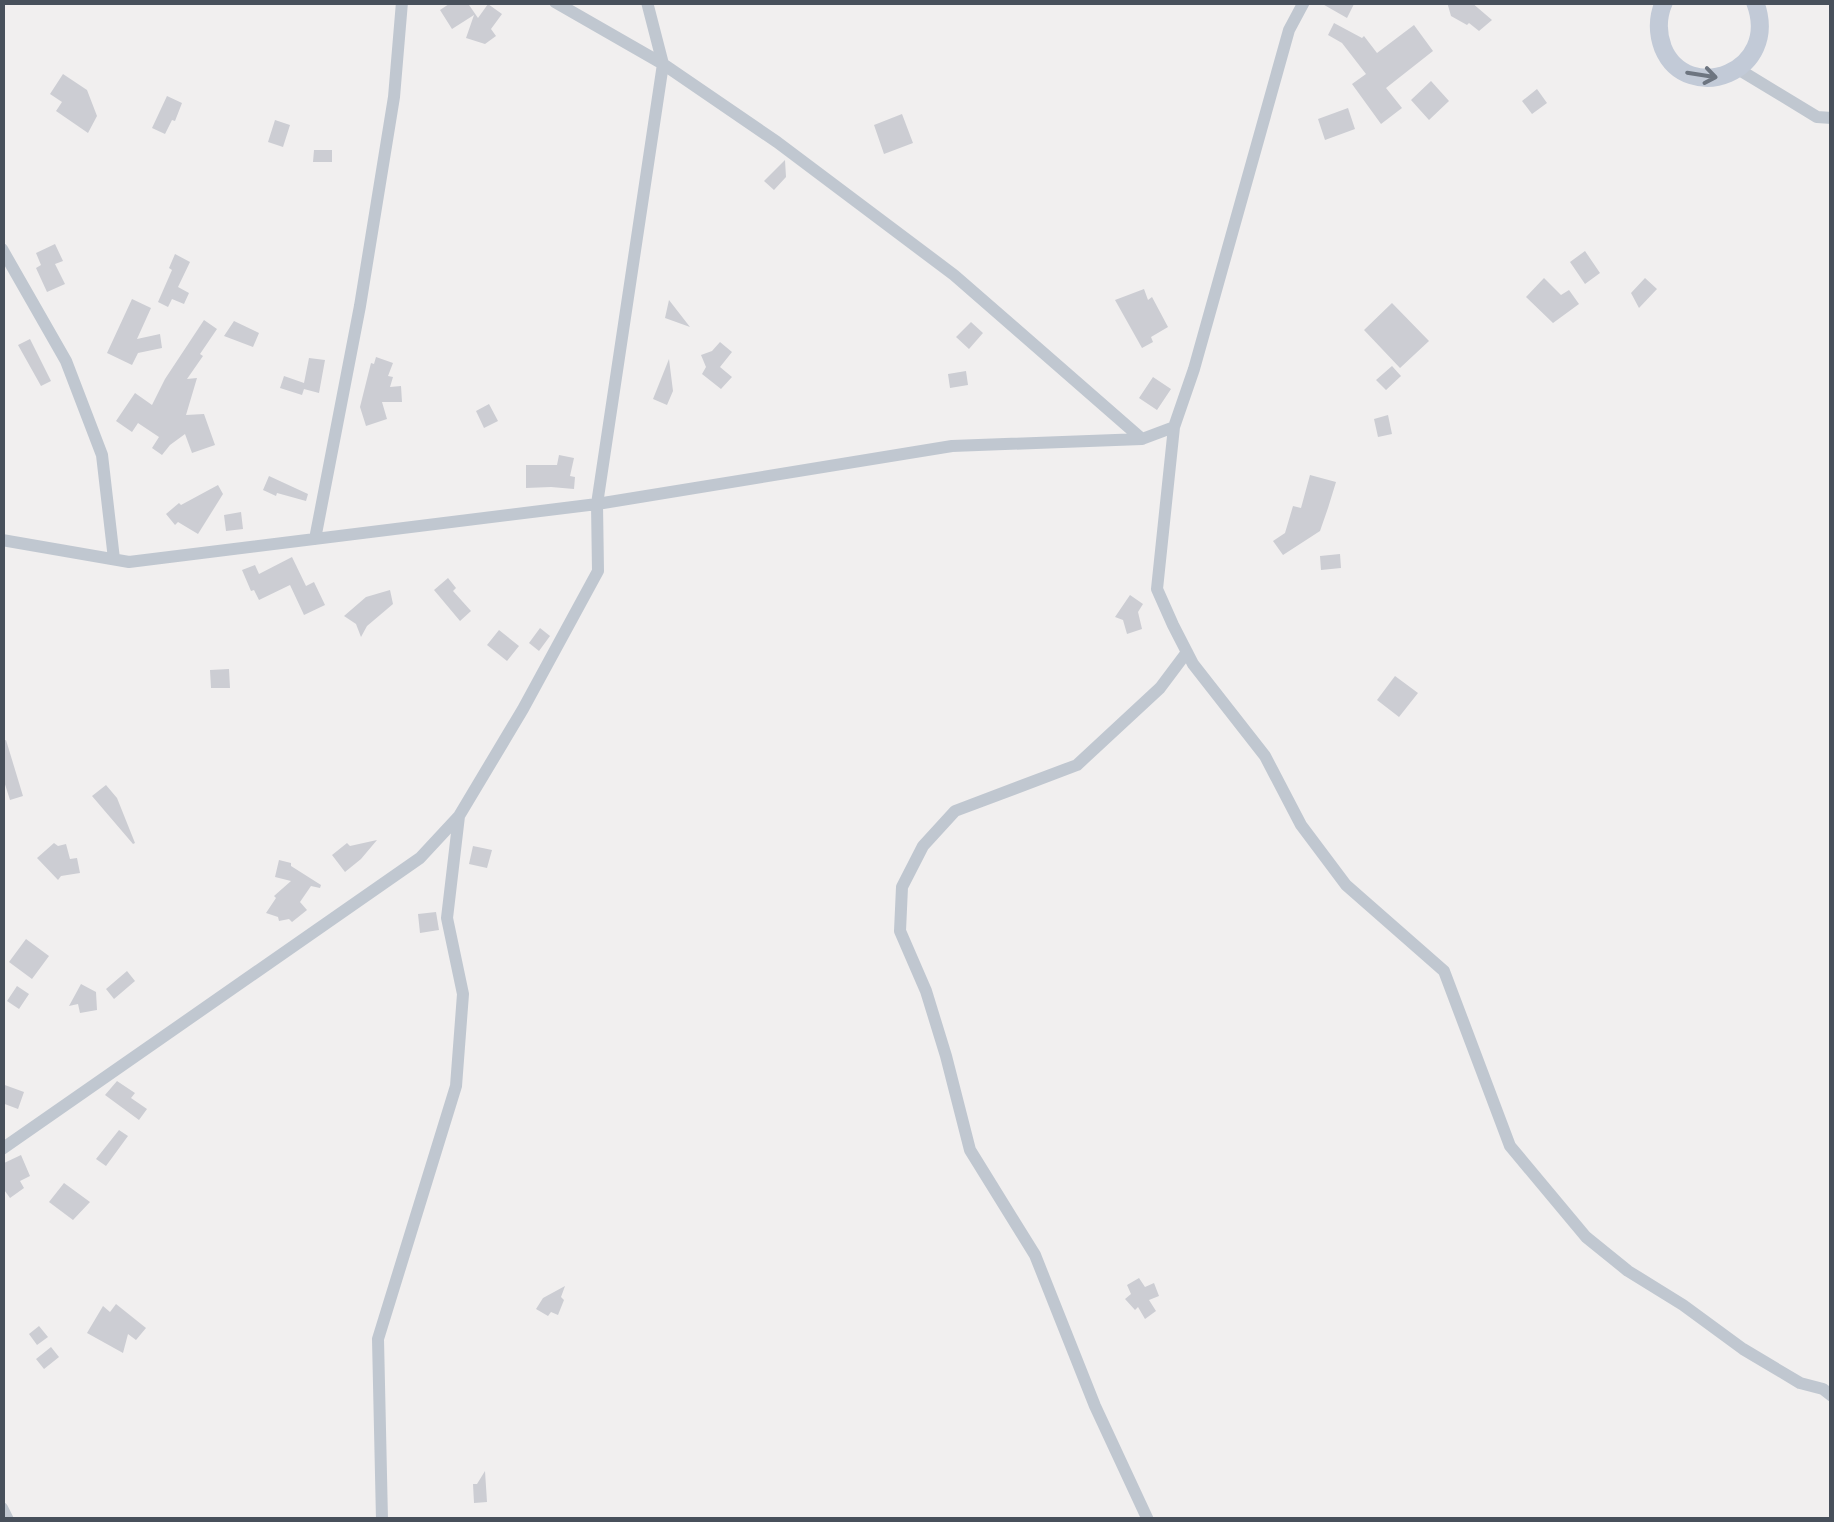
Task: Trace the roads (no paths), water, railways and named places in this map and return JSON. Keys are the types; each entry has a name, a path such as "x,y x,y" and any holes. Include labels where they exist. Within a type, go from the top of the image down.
{"street":[{"path":"315,539 391,116 402,2"},
{"path":"555,2 662,64 777,142 954,275 1142,440"},
{"path":"2,1149 420,858 458,816 524,708 598,571 597,504 662,64 647,2"},
{"path":"1304,2 1288,30 1194,369 1174,427 1158,589 1192,664 1265,756 1301,825 1346,885 1444,971 1510,1146 1586,1237 1628,1271 1743,1349 1800,1383 1823,1388 1832,1396"},
{"path":"1661,4 1658,36 1666,55 1680,70 1699,77 1719,77 1738,69 1752,55 1760,36 1760,16 1754,2"},
{"path":"1738,69 1817,117 1832,118"},
{"path":"2,250 66,361 102,455 114,559"},
{"path":"2,540 129,562 597,504 952,446 1142,440 1174,427"},
{"path":"1148,1520 1095,1406 1036,1256 970,1150 931,1008 900,931 902,888 923,846 955,811 1077,764 1160,688 1187,652"},
{"path":"382,1520 378,1339 456,1086 463,994 447,918 458,816"},
{"path":"2,1508 8,1520"}]}
